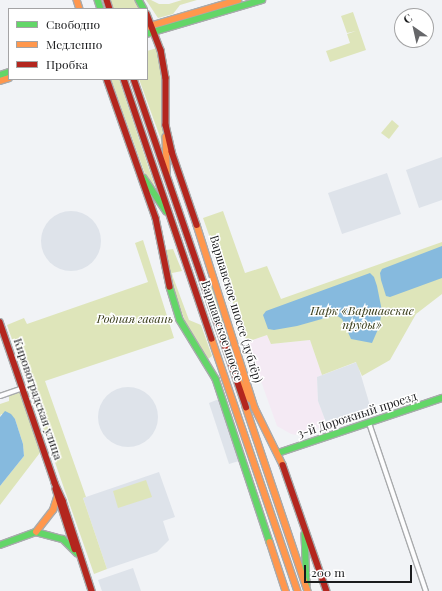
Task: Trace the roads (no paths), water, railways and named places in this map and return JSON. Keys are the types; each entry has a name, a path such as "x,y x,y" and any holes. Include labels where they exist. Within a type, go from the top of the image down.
{"main road":[{"path":"150,26 226,2 258,0"},
{"path":"148,34 239,1"},
{"name":"Варшавское шоссе (дублёр)","path":"150,26 155,31 164,66 166,125 172,152 212,267 255,408 278,453 305,525 327,591"},
{"path":"107,80 156,218 162,240 168,279 180,320 190,339 216,379 286,591"},
{"name":"Варшавское шоссе","path":"124,80 298,591"},
{"name":"Варшавское шоссе","path":"134,80 307,590"},
{"path":"166,125 167,175"},
{"path":"138,167 163,204 176,230"},
{"name":"Кировоградская улица","path":"0,322 55,483 68,514 77,553 81,560"},
{"path":"233,371 255,408"},
{"name":"3-й Дорожный проезд","path":"278,453 442,398"},
{"name":"Кировоградская улица","path":"55,483 57,498 72,534 92,591"},
{"path":"0,545 36,532 53,510 57,498"},
{"path":"53,510 62,510 68,514"},
{"path":"46,521 44,526 49,534"},
{"path":"305,525 307,590"},
{"path":"36,532 49,534 63,539 77,553"},
{"path":"63,539 72,534"}],"street":[{"path":"0,396 23,388"},
{"path":"369,423 426,591"}],"water":[{"path":"442,246 442,278 390,297 386,296 381,280 380,273 382,269"},
{"path":"370,273 374,277 377,286 382,311 379,327 372,343 351,339 342,319 336,315 297,326 274,330 268,329 263,315 266,311"},
{"path":"5,411 11,414 15,419 23,444 24,456 0,486 0,417"}],"park label":[{"name":"Парк «Варшавские пруды»","path":"362,318"},
{"name":"Родная гавань","path":"135,319"}]}
